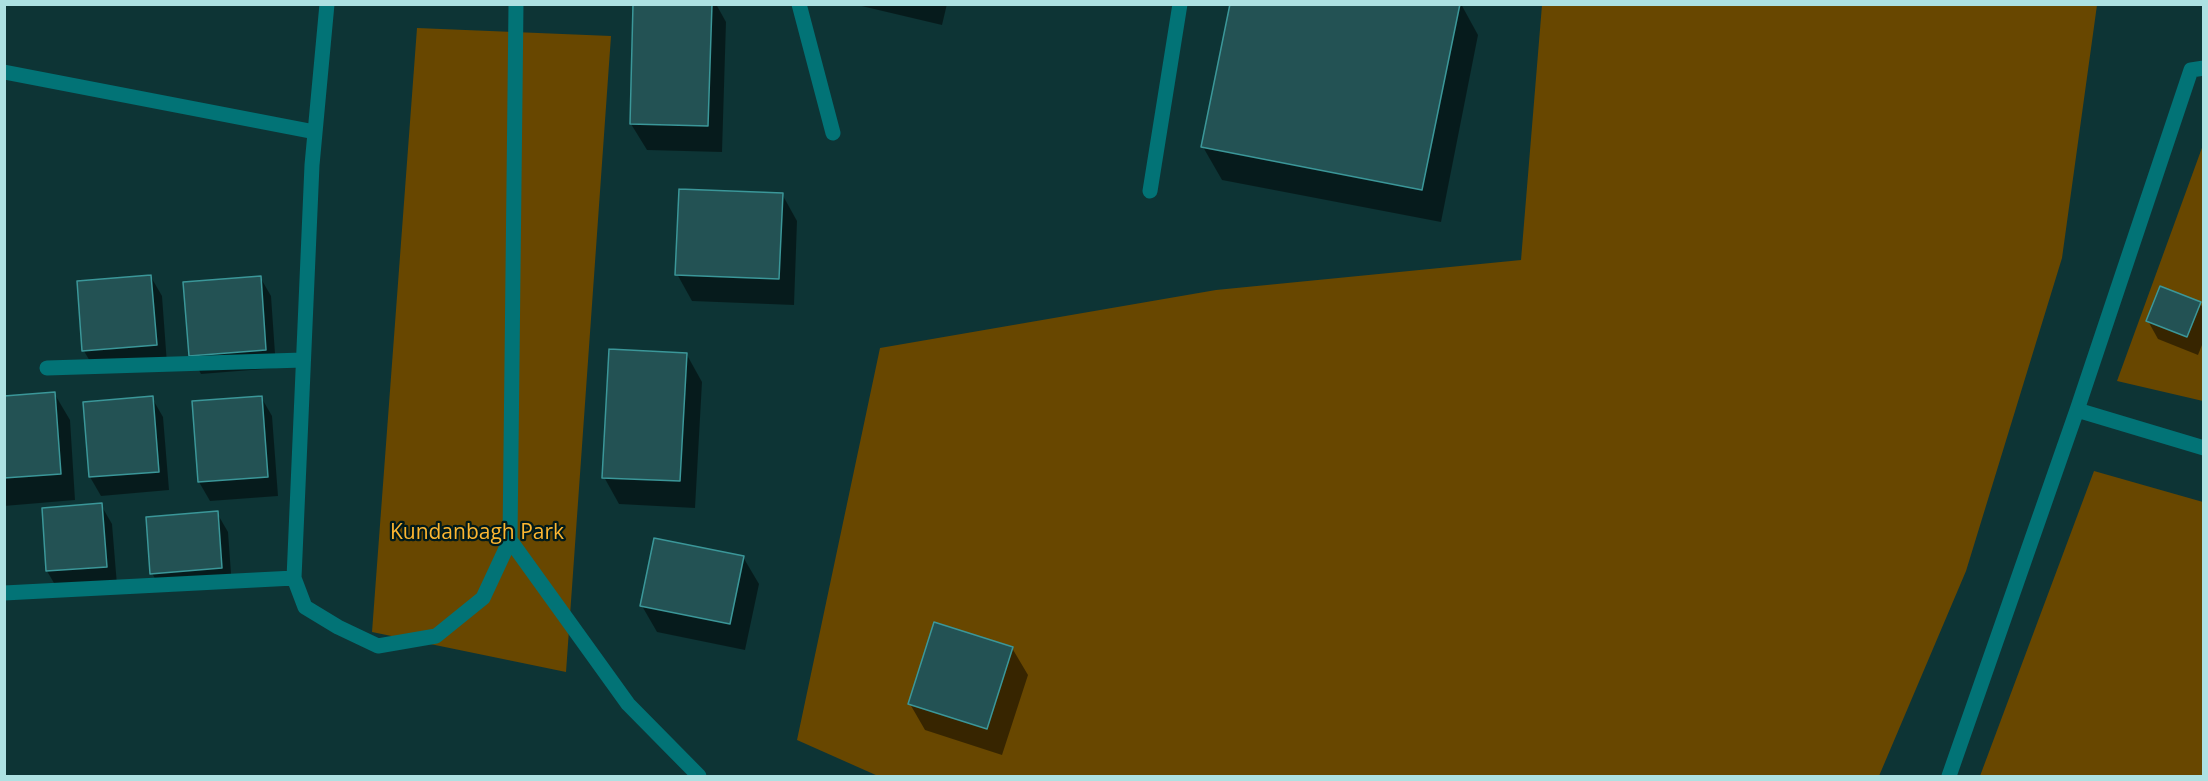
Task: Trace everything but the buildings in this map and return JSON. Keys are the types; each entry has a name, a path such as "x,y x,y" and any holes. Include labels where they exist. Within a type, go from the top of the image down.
{"street":[{"path":"327,4 315,132 294,578 304,607 338,627 378,646 436,636 483,598 510,540 516,4"},
{"path":"799,4 833,133"},
{"path":"1150,191 1180,4"},
{"path":"1950,777 2191,70 2204,68"},
{"path":"4,72 315,132"},
{"path":"46,368 303,360"},
{"path":"2077,410 2204,448"},
{"path":"510,540 628,704 699,777"},
{"path":"4,593 294,578"}],"green space":[{"path":"1542,5 2097,5 2062,258 1966,571 1879,776 878,776 797,740 880,348 1216,290 1521,260"},
{"name":"Kundanbagh Park","path":"417,28 611,36 566,672 372,632"},
{"path":"2203,145 2203,401 2117,381"},
{"path":"2094,471 2203,502 2203,776 1980,776"}]}
